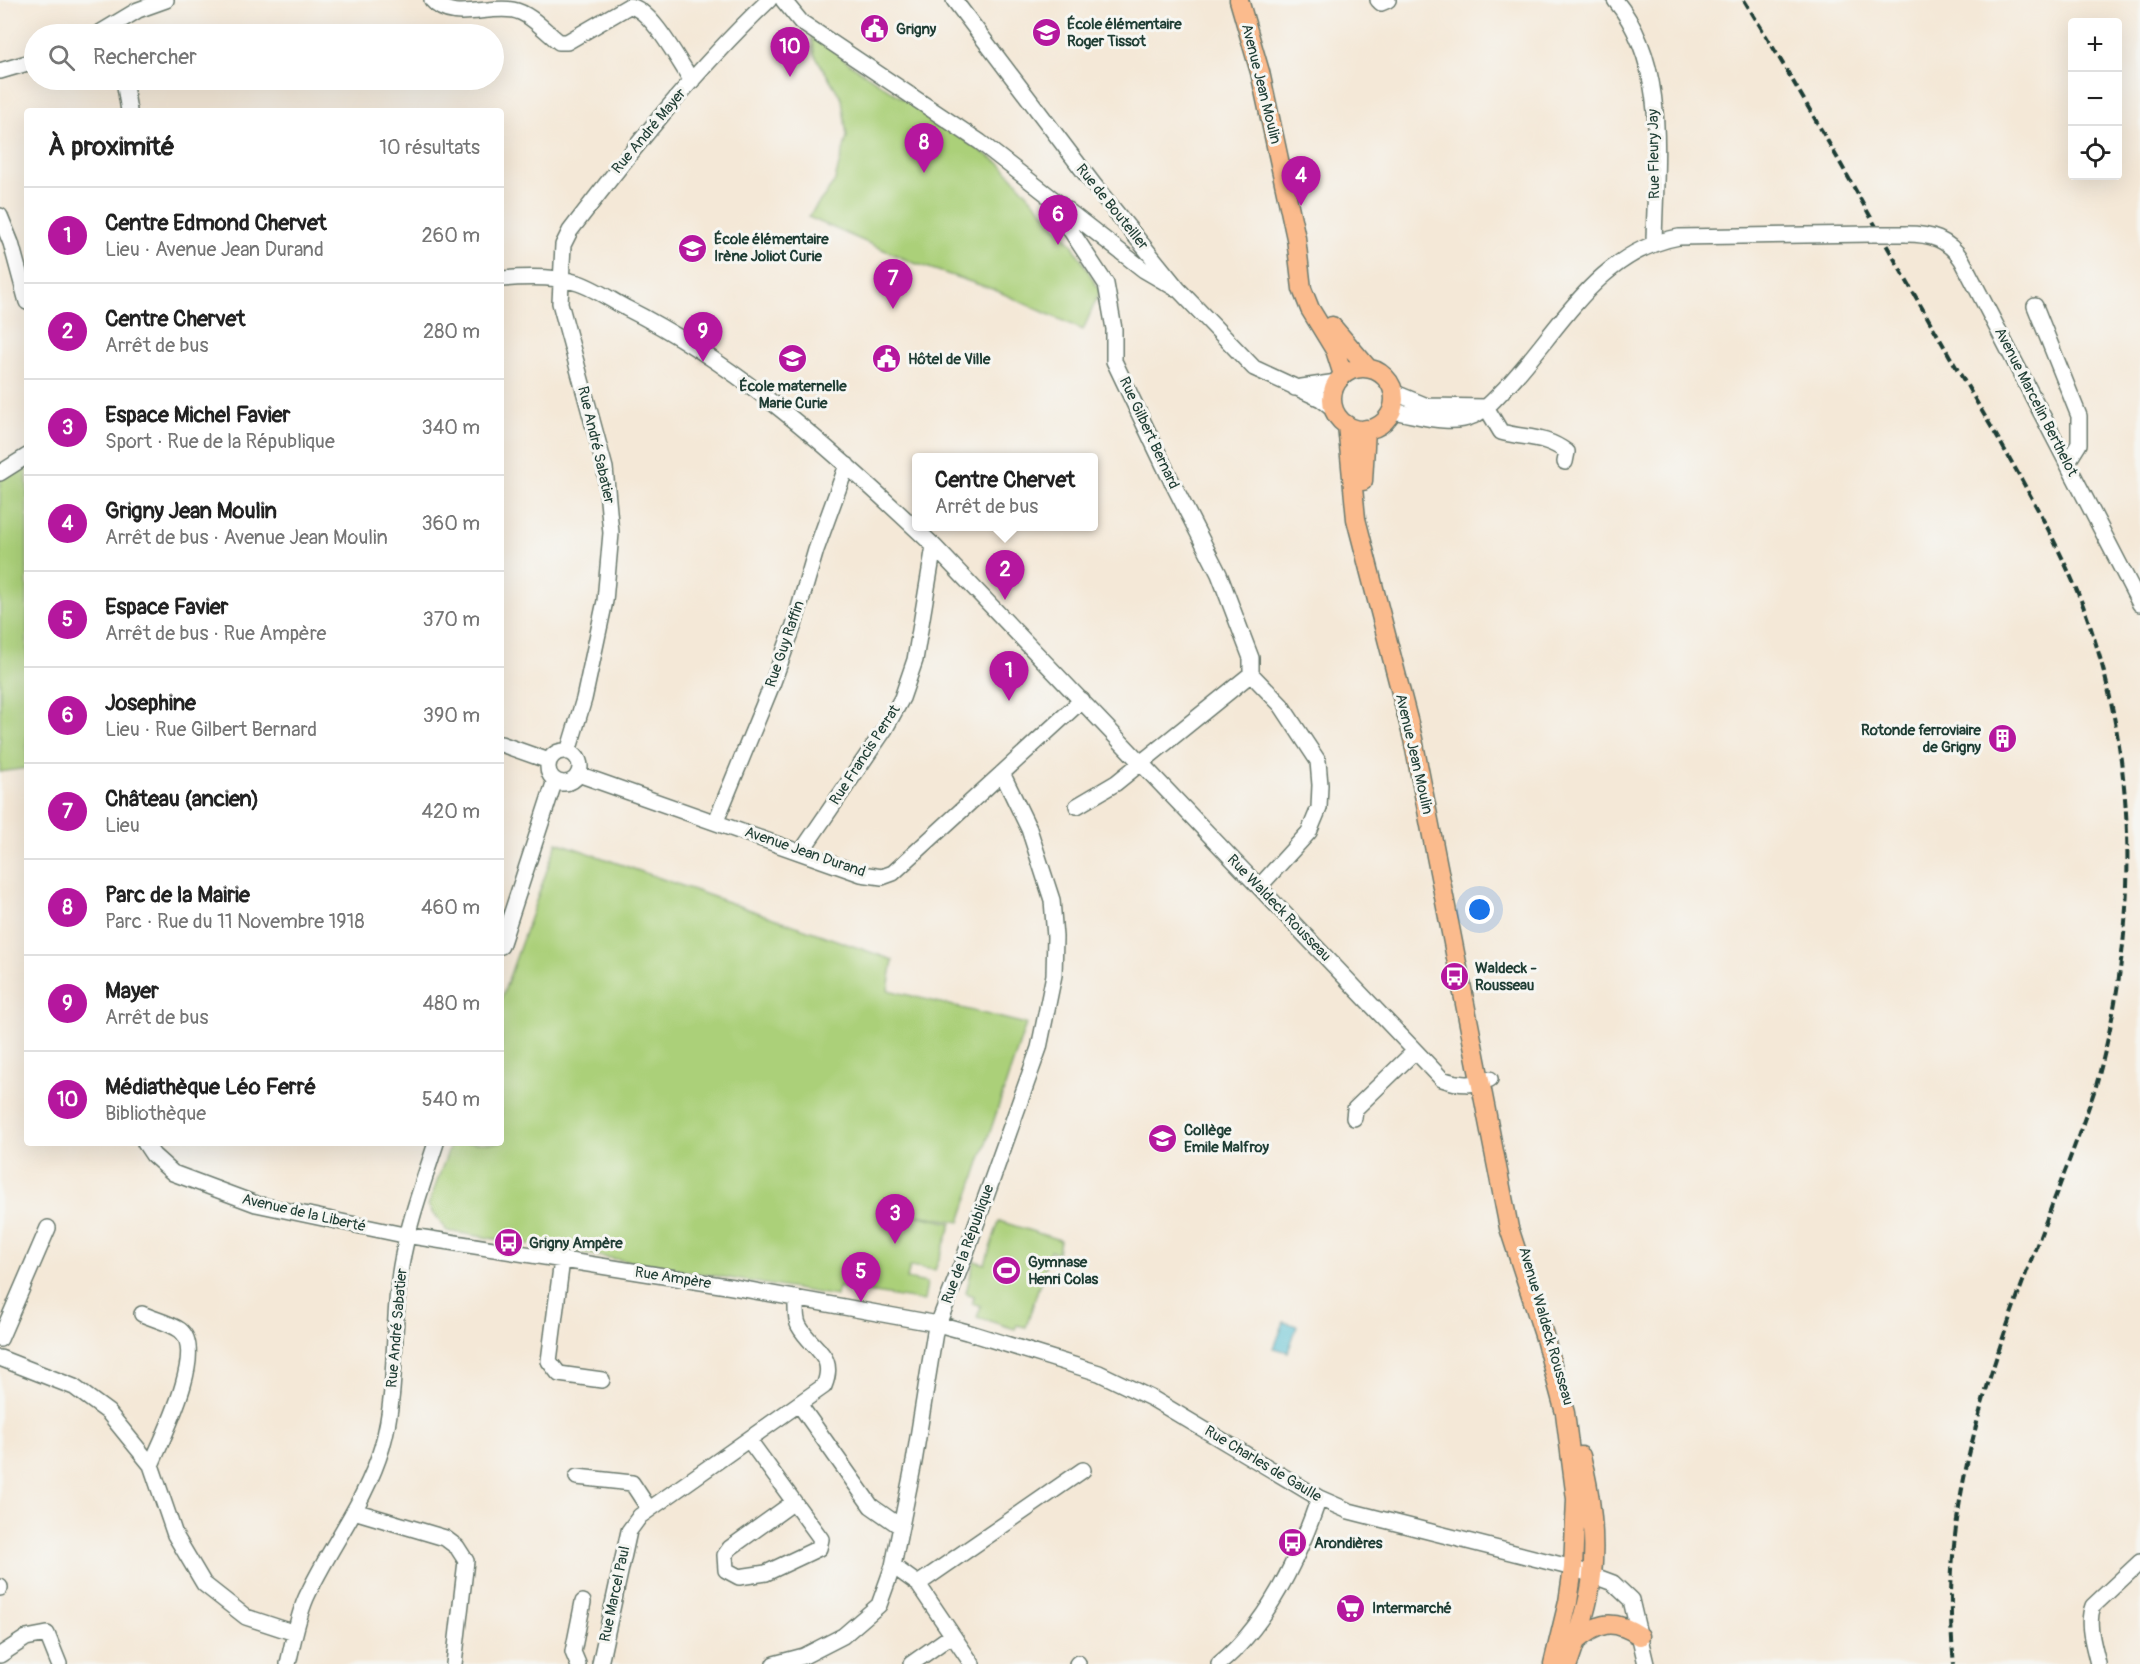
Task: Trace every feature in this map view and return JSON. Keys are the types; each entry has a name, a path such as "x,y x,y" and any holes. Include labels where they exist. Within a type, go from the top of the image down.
{"main road":[{"name":"Avenue Jean Moulin","path":"1239,0 1260,72 1296,238 1302,289 1310,309 1335,350 1340,378"},
{"name":"Avenue Jean Moulin","path":"1296,238 1322,308 1336,334 1368,368"},
{"path":"1359,368 1368,368 1384,376 1393,392 1391,411 1385,420 1366,429 1347,425 1334,409 1332,399 1340,378 1359,368"},
{"name":"Avenue Jean Moulin","path":"1347,425 1356,519 1413,739 1485,1082"},
{"name":"Avenue Jean Moulin","path":"1366,429 1363,477 1370,532 1449,865 1485,1082"},
{"name":"Avenue Waldeck Rousseau","path":"1485,1082 1509,1228 1562,1399 1576,1499 1573,1568 1568,1602 1553,1664"},
{"name":"Avenue Waldeck Rousseau","path":"1485,1082 1525,1251 1584,1466 1592,1538 1592,1574 1568,1664"},
{"path":"1575,1642 1592,1627 1604,1625 1626,1626 1640,1636"}],"street":[{"path":"122,24 138,10 163,0"},
{"path":"432,0 436,6 447,11 513,10 526,15 559,42 567,42 629,6 637,6 648,16 692,81"},
{"name":"Rue André Mayer","path":"561,280 563,245 570,231 634,146 731,36 769,0"},
{"path":"783,0 801,22 980,142 1160,282 1178,289"},
{"name":"Rue de Bouteiller","path":"954,0 1080,166 1178,289 1254,368 1321,399 1334,409"},
{"path":"1378,0 1381,3 1388,0"},
{"name":"Rue Fleury Jay","path":"1614,0 1629,17 1644,54 1652,85 1657,138 1654,244"},
{"path":"0,71 24,64"},
{"path":"126,90 129,108"},
{"name":"Rue Gilbert Bernard","path":"1048,196 1106,284 1114,329 1114,361 1167,474 1219,574 1251,658 1251,674"},
{"path":"0,216 11,243 24,291"},
{"name":"Avenue Marcelin Berthelot","path":"1654,244 1670,239 1691,237 1906,234 1933,236 1956,250 2140,604"},
{"path":"1391,411 1457,419 1473,416 1486,407 1516,376 1593,284 1632,255 1654,244"},
{"name":"Rue Waldeck Rousseau","path":"504,279 561,280 578,283 667,329 788,415 847,465 912,526"},
{"name":"Rue André Sabatier","path":"561,280 560,303 604,468 611,533 605,601 584,699 568,752"},
{"path":"2035,306 2079,416 2079,444 2067,463"},
{"path":"1295,388 1340,378"},
{"path":"1393,392 1427,406 1486,407"},
{"path":"1486,407 1501,432 1517,436 1536,436 1555,443 1567,452 1565,462"},
{"path":"0,473 24,458"},
{"name":"Rue Guy Raffin","path":"716,821 794,625 816,550 847,465"},
{"name":"Rue Waldeck Rousseau","path":"918,531 1442,1078 1456,1084 1485,1082"},
{"name":"Rue Francis Perrat","path":"801,852 885,729 902,698 915,660 934,546"},
{"path":"1077,806 1116,783 1140,765 1251,674 1281,705 1318,760 1320,785 1319,808 1309,832 1259,887"},
{"name":"Avenue Jean Durand","path":"578,774 861,874 888,875 893,873 1082,700"},
{"path":"504,745 549,761"},
{"path":"557,752 568,752 579,763 578,774 568,782 555,780 549,772 549,761 557,752"},
{"name":"Rue de la République","path":"774,1664 804,1656 843,1636 879,1605 893,1566 938,1324 1039,1048 1054,975 1056,937 1052,900 1029,829 1002,773"},
{"path":"504,937 555,780"},
{"path":"1354,1118 1355,1109 1415,1051"},
{"name":"Avenue de la Liberté","path":"148,1146 162,1165 190,1182 256,1204 408,1235"},
{"name":"Rue André Sabatier","path":"288,1664 306,1597 373,1473 388,1421 396,1352 401,1266 435,1146"},
{"path":"0,1339 48,1228"},
{"name":"Rue Ampère","path":"408,1235 795,1298 938,1324"},
{"path":"562,1260 549,1361 560,1374 602,1380"},
{"name":"Rue Marcel Paul","path":"600,1664 629,1531 640,1515 824,1386 830,1372 825,1358 798,1325 795,1298"},
{"path":"142,1314 181,1331 188,1343 189,1355 189,1367 170,1422 151,1465"},
{"name":"Rue Charles de Gaulle","path":"938,1324 1099,1373 1153,1399 1319,1498 1349,1510 1573,1568 1613,1583 1632,1600 1646,1664"},
{"path":"0,1358 74,1387 108,1412 151,1465 176,1535 204,1584 246,1617 295,1633"},
{"path":"799,1404 871,1506 901,1527"},
{"path":"749,1440 821,1539 819,1548 766,1573 740,1577 726,1570 725,1555 730,1548 794,1502"},
{"path":"918,1584 1083,1470"},
{"path":"577,1477 632,1483 650,1509"},
{"path":"1219,1664 1261,1618 1279,1590 1319,1498"},
{"path":"354,1511 445,1538 457,1547 466,1561 454,1664"},
{"path":"2098,1664 2090,1614 2097,1600 2140,1562"},
{"path":"893,1566 918,1584 972,1664"},
{"path":"578,1664 573,1652 583,1602"},
{"path":"0,1655 26,1638 47,1634 58,1664"},
{"path":"911,1664 952,1635"}],"green space":[{"path":"811,33 850,64 1001,164 1072,244 1100,291 1083,330 995,290 914,263 808,217 834,183 847,137 842,99 814,54"},
{"path":"24,466 24,768 0,772 0,480"},
{"path":"557,842 893,960 888,990 1026,1024 960,1222 894,1211 952,1223 935,1270 910,1266 907,1279 927,1283 924,1301 838,1287 836,1296 447,1231 428,1206 450,1146 504,1146 504,992"},
{"name":"Gymnase Henri Colas","path":"999,1221 1060,1240 1058,1253 1050,1251 1026,1327 1017,1325 1015,1329 977,1317 981,1306 972,1303 974,1296 966,1293 974,1261 985,1264"}],"water":[{"path":"1284,1322 1297,1326 1288,1352 1274,1348"}],"railway":[{"path":"1744,0 1818,124 2014,466 2067,568 2082,603 2101,661 2115,721 2124,782 2127,843 2126,904 2121,966 2110,1026 2096,1086 2017,1297 1972,1441 1958,1514 1951,1588 1954,1664"}],"place":[{"name":"Grigny","path":"875,29"},
{"name":"École élémentaire Roger Tissot","path":"1046,33"},
{"name":"Médiathèque Léo Ferré","path":"790,77"},
{"name":"Parc de la Mairie","path":"924,173"},
{"name":"Grigny Jean Moulin","path":"1301,206"},
{"name":"Josephine","path":"1058,245"},
{"name":"École élémentaire Irène Joliot Curie","path":"693,248"},
{"name":"Château (ancien)","path":"893,309"},
{"name":"École maternelle Marie Curie","path":"793,359"},
{"name":"Hôtel de Ville","path":"887,359"},
{"name":"Mayer","path":"703,362"},
{"name":"Centre Chervet","path":"1005,600"},
{"name":"Centre Edmond Chervet","path":"1009,701"},
{"name":"Rotonde ferroviaire de Grigny","path":"2002,739"},
{"name":"Waldeck - Rousseau","path":"1454,977"},
{"name":"Collège Emile Malfroy","path":"1163,1139"},
{"name":"Grigny Ampère","path":"508,1243"},
{"name":"Espace Michel Favier","path":"895,1244"},
{"name":"Gymnase Henri Colas","path":"1007,1271"},
{"name":"Espace Favier","path":"861,1302"},
{"name":"Arondières","path":"1293,1543"},
{"name":"Intermarché","path":"1351,1608"}]}
